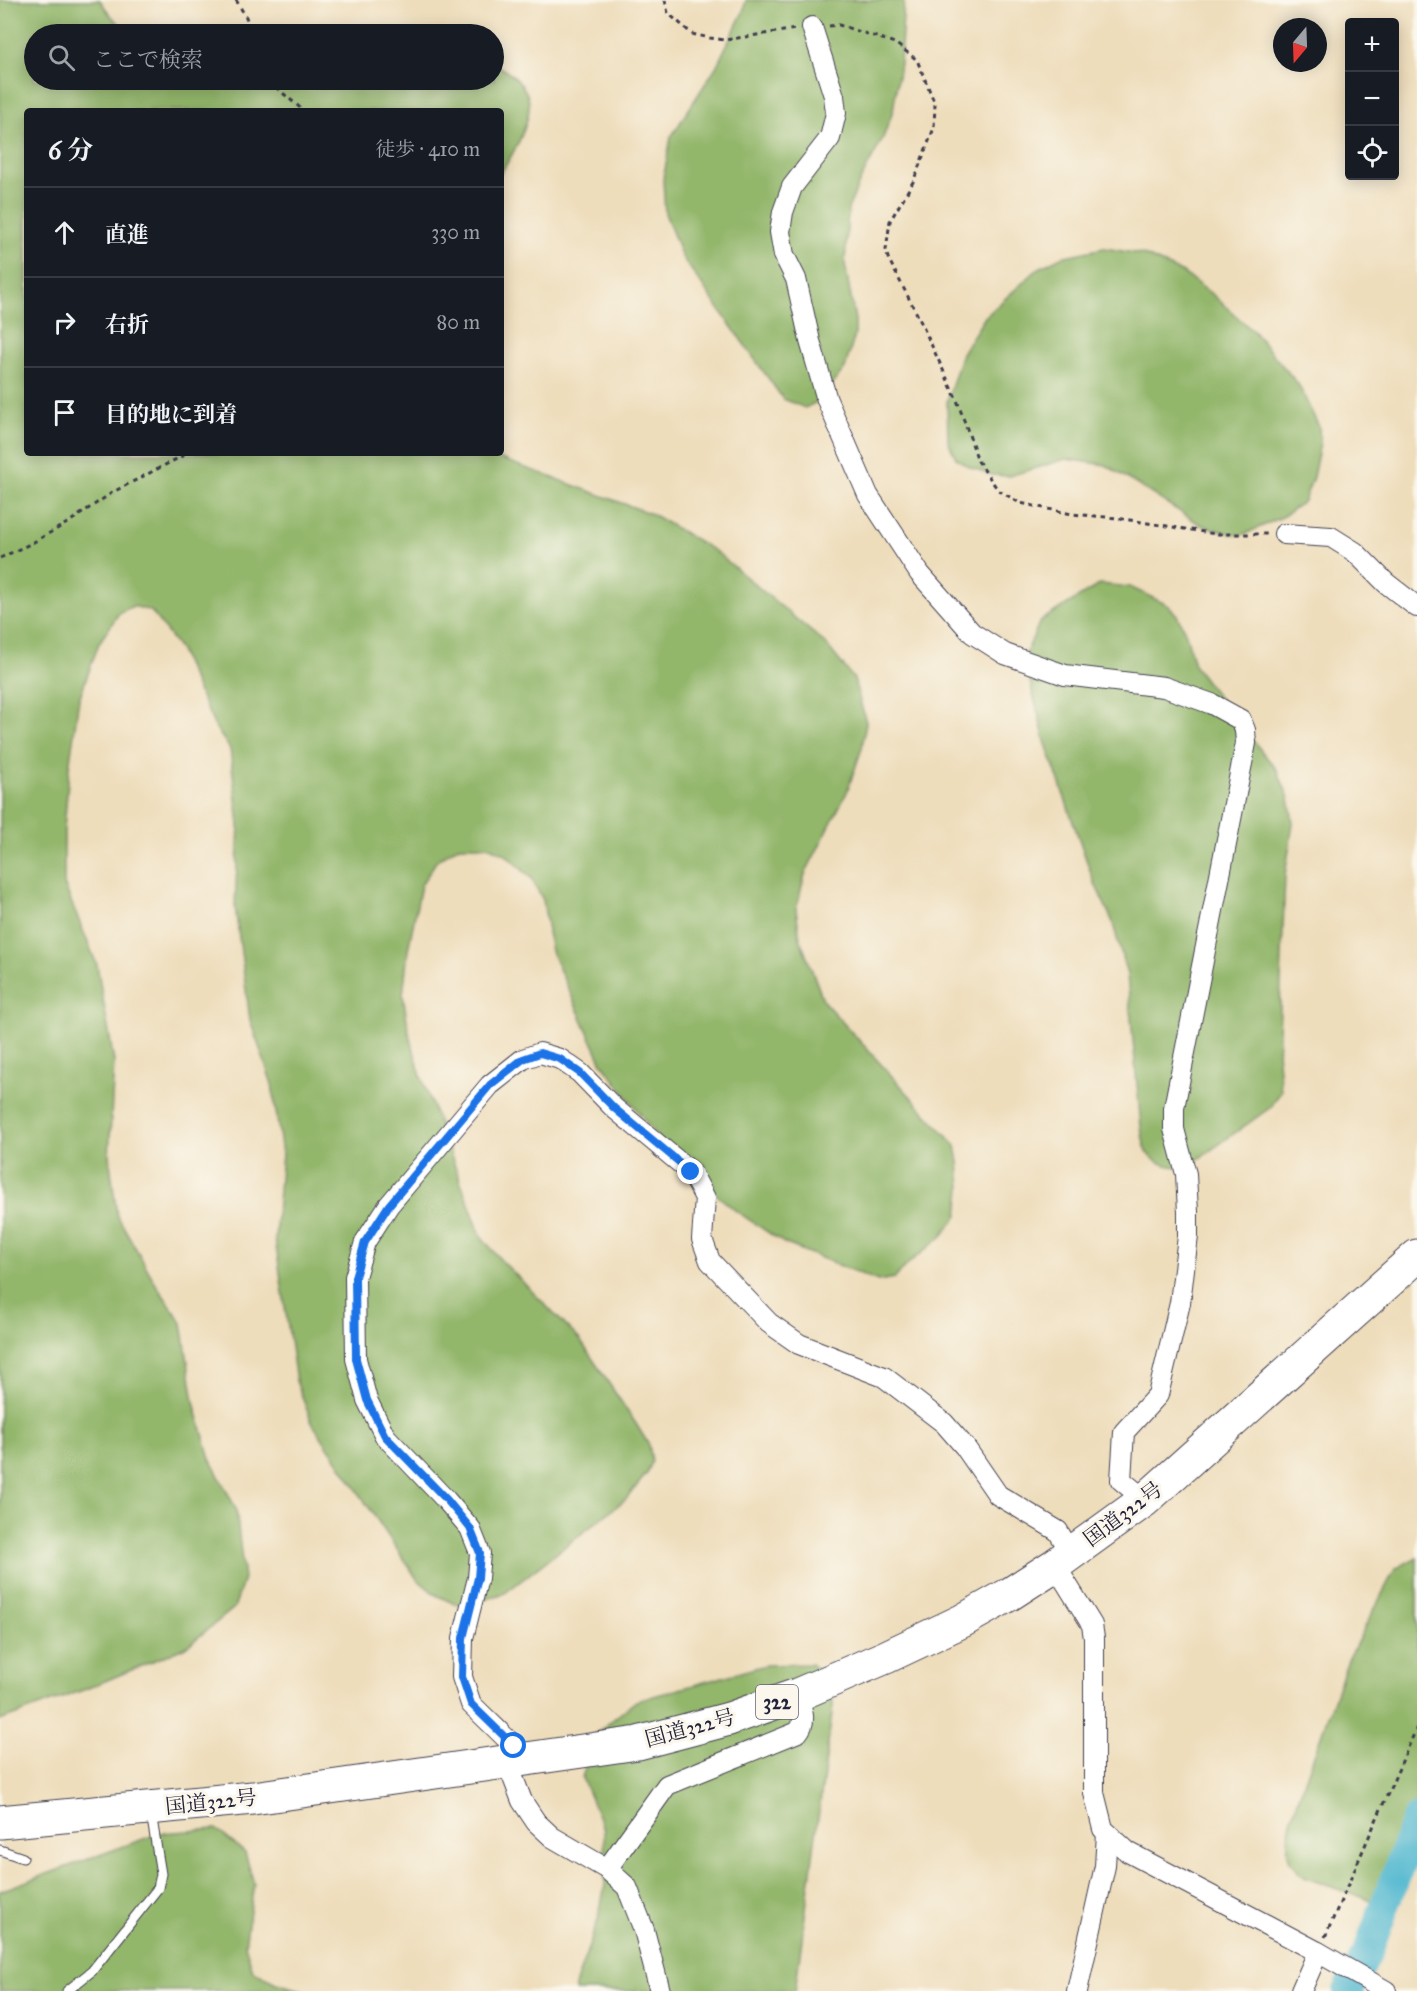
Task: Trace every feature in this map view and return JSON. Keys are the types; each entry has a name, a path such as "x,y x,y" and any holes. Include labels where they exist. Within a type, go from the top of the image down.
{"highway":[{"name":"国道322号","path":"0,1822 253,1798 638,1743 729,1719 797,1695 962,1621 1010,1594 1063,1559 1145,1500 1417,1256"}],"street":[{"path":"812,27 834,96 836,113 830,138 792,187 783,212 780,232 784,255 796,279 810,341 827,400 868,495 920,574 955,615 972,633 1005,654 1065,675 1164,687 1212,704 1241,720 1245,730 1246,743 1174,1108 1174,1129 1186,1174 1188,1212 1188,1236 1180,1303 1158,1395 1124,1432 1121,1480 1145,1500"},
{"path":"1284,534 1331,537 1355,552 1386,582 1417,607"},
{"path":"660,1991 644,1930 627,1887 607,1869 552,1837 536,1821 522,1801 512,1761 514,1746 471,1704 462,1677 463,1638 478,1578 480,1553 470,1528 447,1500 385,1436 367,1400 356,1359 355,1277 365,1242 389,1205 490,1085 523,1059 540,1053 560,1059 580,1073 614,1108 691,1172 705,1198 702,1239 710,1261 770,1323 800,1344 884,1377 944,1423 965,1447 998,1495 1058,1531 1063,1559 1092,1625 1094,1638 1094,1793 1103,1829 1128,1852 1318,1952 1386,1991"},
{"path":"607,1869 668,1785 798,1732 803,1725 804,1718 797,1695"},
{"path":"1077,1991 1105,1866 1107,1833"},
{"path":"1301,1991 1318,1952"}],"lane":[{"path":"67,1991 93,1971 158,1888 161,1874 151,1808"},
{"path":"0,1850 23,1858"}],"path":[{"path":"236,0 248,24"},
{"path":"665,0 668,13 692,34 725,40 838,25 895,43 917,60 935,104 934,128 913,182 890,221 886,250 957,400 978,461 998,490 1020,502 1072,514 1117,518 1216,534 1284,534"},
{"path":"279,90 300,108"},
{"path":"0,558 32,543 69,522 113,492 182,456"},
{"path":"1318,1952 1417,1727"}],"green space":[{"path":"0,0 100,0 120,24 24,24 24,90 504,90 504,70 526,91 529,113 520,140 504,168 504,108 24,108 24,456 493,456 652,514 715,551 826,644 854,679 866,722 862,748 847,792 805,874 796,909 800,939 824,1002 956,1146 961,1188 958,1216 941,1237 909,1263 895,1278 878,1281 784,1243 736,1211 673,1158 602,1063 551,951 543,900 531,878 505,854 488,846 459,846 437,860 421,885 408,950 403,995 409,1033 420,1073 481,1236 499,1258 580,1340 649,1445 652,1461 648,1472 626,1499 505,1593 475,1602 455,1604 436,1595 417,1579 312,1423 296,1381 275,1239 282,1154 272,1084 250,1020 235,907 239,825 230,749 215,727 178,647 151,611 133,606 119,613 99,643 79,699 69,768 64,830 64,884 97,965 114,1062 109,1156 117,1215 157,1286 182,1323 194,1402 210,1459 236,1509 244,1579 234,1608 186,1647 86,1689 0,1721"},
{"path":"746,0 904,0 900,63 893,111 883,138 848,209 845,264 855,320 855,335 845,368 819,401 805,408 783,399 682,257 665,213 663,180 671,137 716,67 743,12"},
{"path":"1104,248 1142,254 1183,273 1213,295 1254,332 1298,384 1319,427 1320,443 1313,477 1304,501 1282,517 1245,534 1235,535 1201,525 1106,465 1066,459 1009,476 992,475 968,466 956,458 948,441 947,401 962,353 985,317 1039,268 1061,257"},
{"path":"1100,584 1130,587 1168,605 1177,615 1186,634 1194,665 1277,770 1289,798 1293,823 1285,876 1278,1061 1281,1091 1271,1107 1190,1165 1184,1166 1166,1165 1155,1160 1147,1151 1143,1139 1127,975 1112,920 1094,882 1045,741 1024,658 1040,621"},
{"path":"1417,1557 1417,1858 1398,1889 1389,1898 1375,1902 1306,1878 1298,1872 1289,1859 1288,1843 1292,1817 1348,1660 1395,1569"},
{"path":"811,1664 831,1682 833,1706 795,1991 575,1991 598,1920 605,1885 604,1830 582,1778 594,1735 636,1701 766,1665"},
{"path":"216,1829 245,1853 254,1884 245,1945 253,1971 276,1983 305,1991 0,1991 0,1891 160,1833"}],"waterway":[{"path":"1348,1991 1367,1954 1417,1818"}],"route":[{"path":"514,1746 471,1704 462,1677 463,1638 478,1578 480,1553 470,1528 447,1500 385,1436 367,1400 356,1359 355,1277 365,1242 389,1205 490,1085 523,1059 540,1053 560,1059 580,1073 614,1108 691,1172"}]}
